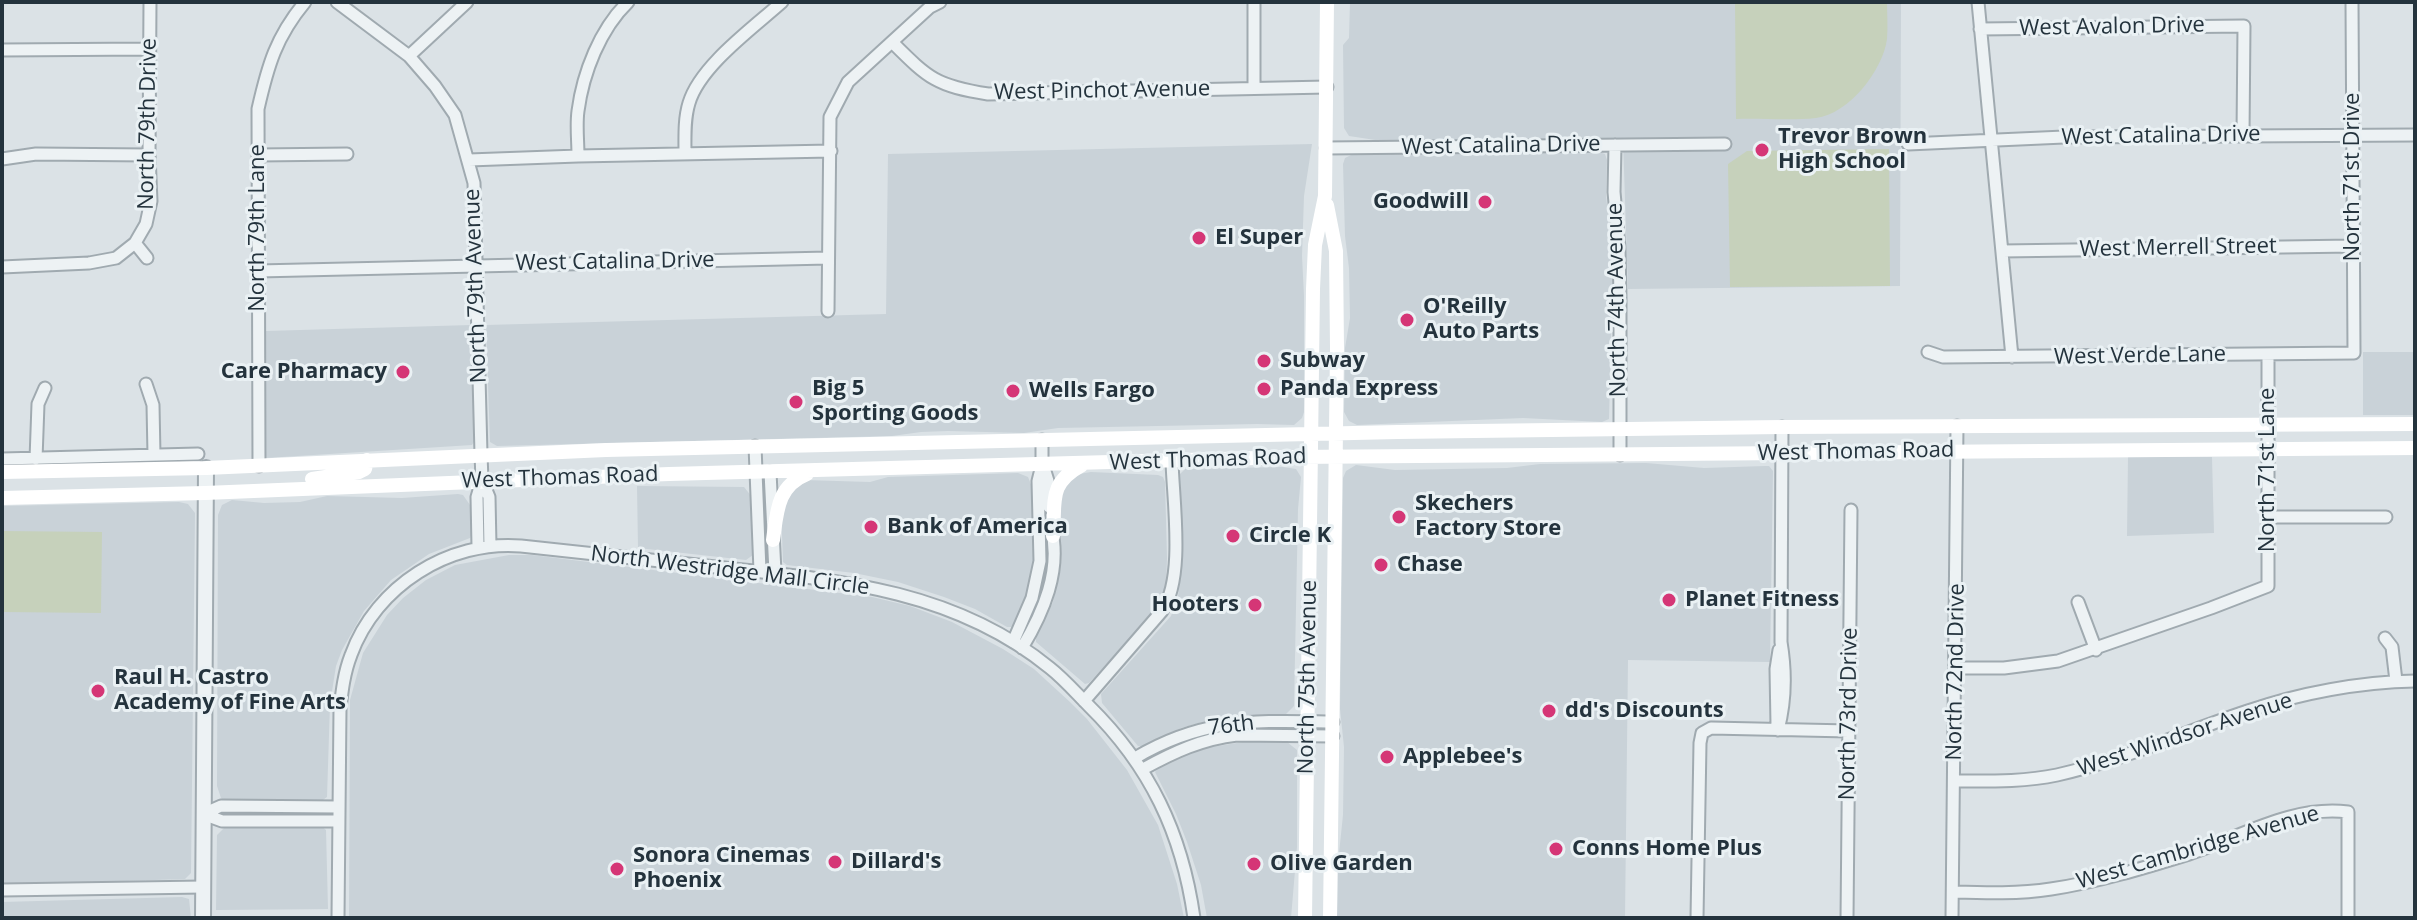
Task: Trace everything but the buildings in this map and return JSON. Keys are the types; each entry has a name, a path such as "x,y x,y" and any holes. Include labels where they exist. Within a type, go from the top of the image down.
{"main road":[{"name":"North 75th Avenue","path":"1305,918 1315,245 1325,196 1327,2"},
{"name":"North 75th Avenue","path":"1325,196 1336,251 1330,918"},
{"name":"West Thomas Road","path":"2,472 206,468 481,454 1311,434 1782,427 2415,424"},
{"path":"762,446 763,472"},
{"name":"West Thomas Road","path":"2,498 205,493 482,480 1311,457 2415,448"},
{"path":"277,490 310,480 359,472 365,469 367,460"},
{"path":"1053,536 1057,486 1068,473 1085,464"},
{"path":"773,540 781,494 799,477 817,471"}],"street":[{"name":"North 79th Drive","path":"135,243 146,224 151,201 150,2"},
{"name":"North 79th Lane","path":"259,466 258,109 268,65 286,25 305,2"},
{"name":"North 79th Avenue","path":"337,2 409,56 455,115 469,160 474,183 482,480 489,497 484,546"},
{"path":"409,56 467,2"},
{"path":"578,156 578,112 589,67 600,40 628,2"},
{"path":"685,154 689,102 706,71 782,2"},
{"path":"828,311 830,117 848,82 930,7 940,2"},
{"path":"1254,2 1254,87"},
{"path":"1978,2 2012,357"},
{"name":"North 71st Drive","path":"2352,2 2354,353"},
{"name":"West Avalon Drive","path":"1980,29 2244,26 2243,135"},
{"name":"West Pinchot Avenue","path":"893,43 922,73 943,84 988,94 1327,87"},
{"path":"2,50 149,49"},
{"name":"West Catalina Drive","path":"1908,144 1991,139 2415,135"},
{"name":"West Catalina Drive","path":"1326,148 1725,144"},
{"name":"North 74th Avenue","path":"1615,145 1620,455"},
{"path":"469,160 831,151"},
{"path":"2,159 36,154 149,155"},
{"path":"258,155 347,154"},
{"path":"2,267 89,263 116,258 135,243 147,258"},
{"name":"West Merrell Street","path":"2002,251 2353,246"},
{"name":"West Catalina Drive","path":"258,271 828,258"},
{"name":"West Verde Lane","path":"1928,352 1943,357 2354,353"},
{"name":"North 71st Lane","path":"2096,650 2268,586 2268,355"},
{"path":"146,384 153,405 154,455"},
{"path":"36,459 38,404 45,388"},
{"name":"North 72nd Drive","path":"1952,918 1957,426"},
{"path":"1778,730 1783,710 1776,669 1781,642 1782,427"},
{"path":"1017,645 1038,574 1038,481 1042,465 1042,440"},
{"path":"2,459 198,454"},
{"path":"1084,701 1162,611 1172,595 1176,554 1172,461"},
{"path":"1017,645 1042,612 1052,568 1053,536 1049,523 1048,481 1042,465"},
{"path":"203,918 206,468"},
{"path":"763,472 775,572"},
{"path":"760,571 763,472"},
{"name":"North 73rd Drive","path":"1847,918 1851,510"},
{"path":"2268,517 2386,517"},
{"name":"North Westridge Mall Circle","path":"338,918 341,702 352,652 377,610 411,576 430,565 484,546 521,546 775,572 899,593 966,618 1017,645 1049,667 1135,758 1159,799 1178,845 1194,918"},
{"path":"1956,668 2004,668 2058,661 2096,650 2078,602"},
{"path":"2385,638 2392,647 2396,681"},
{"name":"West Windsor Avenue","path":"1954,781 2021,780 2054,775 2134,754 2250,710 2325,691 2415,681"},
{"name":"76th","path":"1135,758 1166,741 1210,726 1242,722 1333,729"},
{"name":"76th","path":"1143,769 1179,750 1222,736 1307,728"},
{"path":"1697,918 1702,733 1711,728 1849,731"},
{"name":"West Cambridge Avenue","path":"1953,892 2050,890 2088,882 2190,854 2303,813 2329,810 2348,812 2348,918"},
{"path":"203,814 222,821 338,814"},
{"path":"2,890 203,887"}],"shaded area":[{"name":"Trevor Brown High School","path":"1350,2 1901,2 1900,286 1628,289 1623,140 1395,143 1349,136 1344,128 1343,45 1349,38"},
{"path":"1312,144 1304,196 1302,256 1304,412 1294,425 1058,428 1024,433 948,431 892,436 497,446 490,442 486,325 886,314 888,154"},
{"path":"1353,154 1605,154 1607,160 1606,196 1613,258 1609,419 1602,422 1523,418 1357,425 1349,421 1344,412 1345,348 1350,318 1345,236 1345,158"},
{"path":"471,325 475,440 472,445 266,458 266,331"},
{"path":"2363,352 2415,352 2415,415 2363,415"},
{"path":"2128,457 2212,457 2214,533 2127,536"},
{"path":"1646,463 1704,468 1769,466 1773,471 1770,662 1628,660 1625,918 1337,918 1343,815 1344,747 1340,709 1343,478 1346,471 1356,465 1395,470"},
{"path":"1185,469 1296,469 1301,477 1294,706 1284,716 1227,717 1206,721 1181,728 1146,746 1138,746 1102,703 1101,694 1171,616 1181,572 1180,474"},
{"path":"1091,472 1163,477 1167,558 1166,591 1156,610 1085,684 1036,642 1036,637 1053,602 1060,554 1058,527 1063,487 1079,474"},
{"path":"1018,473 1028,477 1032,487 1033,565 1023,608 1011,627 975,609 898,582 783,562 781,507 785,497 804,480 870,482 888,477"},
{"path":"637,486 744,487 752,497 753,555 746,560 638,548"},
{"path":"463,495 470,505 470,538 429,554 391,580 364,611 342,650 330,704 327,797 320,802 225,801 221,798 217,786 218,515 222,505 232,500 264,503 300,502 327,496 402,498"},
{"name":"Raul H. Castro Academy of Fine Arts","path":"188,504 195,513 191,873 185,879 2,885 2,506"},
{"path":"509,555 532,555 872,597 910,606 952,622 1003,649 1034,669 1070,702 1127,770 1158,825 1177,884 1184,918 349,918 350,700 363,653 387,615 426,580 455,565"},
{"path":"1249,741 1287,742 1297,750 1297,847 1291,918 1207,918 1201,885 1187,842 1155,772 1169,760 1200,749"},
{"path":"226,826 321,826 326,830 328,909 216,910 217,835"},
{"path":"189,899 191,918 2,918 2,902"}],"green space":[{"path":"1735,2 1887,2 1884,51 1862,89 1828,115 1806,119 1736,119"},
{"path":"1889,149 1890,286 1730,287 1728,164 1747,151"},
{"path":"2,531 102,532 101,613 2,612"}],"place":[{"name":"Trevor Brown High School","path":"1762,150"},
{"name":"Goodwill","path":"1485,202"},
{"name":"El Super","path":"1199,238"},
{"name":"O'Reilly Auto Parts","path":"1407,320"},
{"name":"Subway","path":"1264,361"},
{"name":"Care Pharmacy","path":"403,372"},
{"name":"Panda Express","path":"1264,389"},
{"name":"Wells Fargo","path":"1013,391"},
{"name":"Big 5 Sporting Goods","path":"796,402"},
{"name":"Skechers Factory Store","path":"1399,517"},
{"name":"Bank of America","path":"871,527"},
{"name":"Circle K","path":"1233,536"},
{"name":"Chase","path":"1381,565"},
{"name":"Planet Fitness","path":"1669,600"},
{"name":"Hooters","path":"1255,605"},
{"name":"Raul H. Castro Academy of Fine Arts","path":"98,691"},
{"name":"dd's Discounts","path":"1549,711"},
{"name":"Applebee's","path":"1387,757"},
{"name":"Conns Home Plus","path":"1556,849"},
{"name":"Dillard's","path":"835,862"},
{"name":"Olive Garden","path":"1254,864"},
{"name":"Sonora Cinemas Phoenix","path":"617,869"}]}
